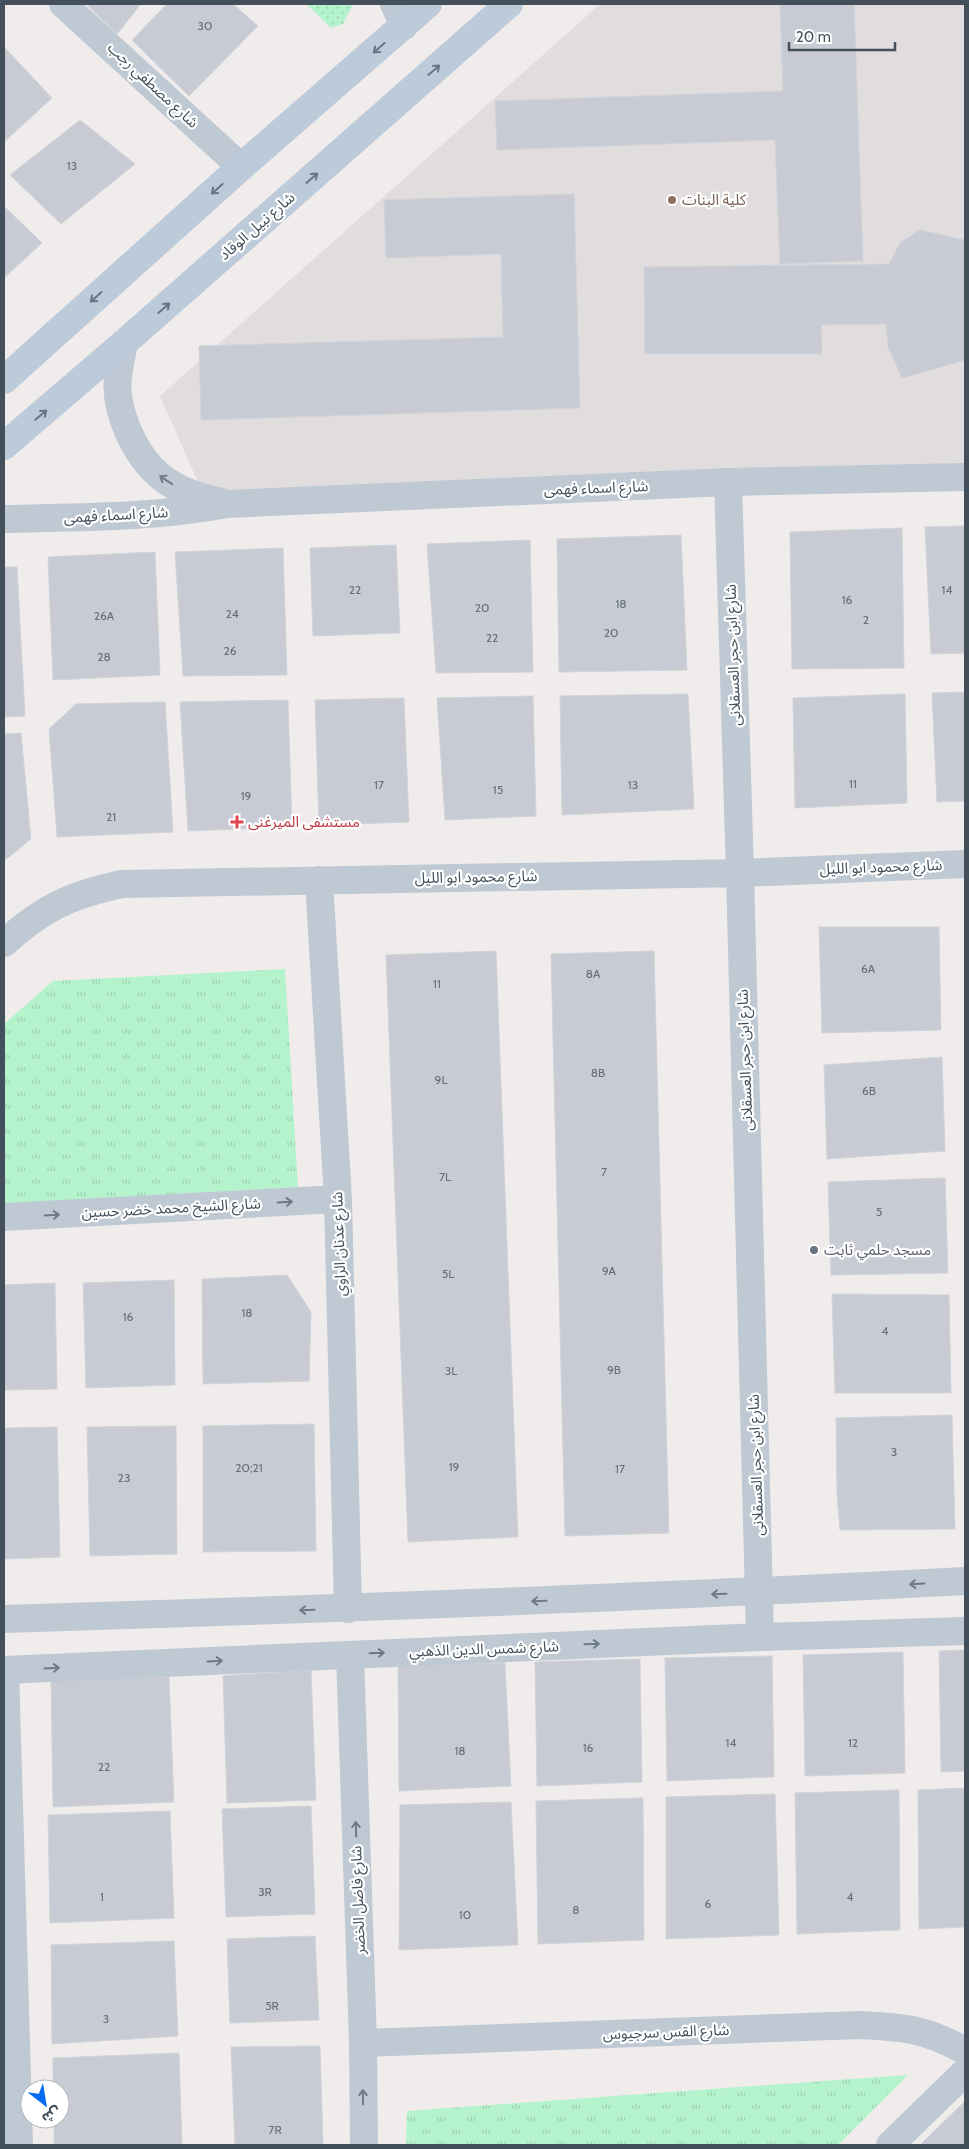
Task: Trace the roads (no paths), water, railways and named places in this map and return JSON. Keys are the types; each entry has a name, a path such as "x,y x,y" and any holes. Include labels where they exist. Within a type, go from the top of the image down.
{"street":[{"name":"شارع مصطفي رجب","path":"63,4 242,167"},
{"path":"4,380 242,167 399,15 428,4"},
{"name":"شارع نبيل الوقاد","path":"4,446 124,343 509,4"},
{"name":"شارع اسماء فهمى","path":"124,343 117,379 121,416 137,449 160,476 192,495 227,504"},
{"name":"شارع اسماء فهمى","path":"4,519 140,516 199,510 227,504 728,482 965,477"},
{"name":"شارع ابن حجر العسقلانى","path":"728,482 760,1637"},
{"name":"شارع محمود ابو الليل","path":"4,943 27,922 57,903 87,891 122,884 740,873 965,864"},
{"name":"شارع عدنان الراوي","path":"319,880 338,1199 348,1609"},
{"name":"شارع الشيخ محمد خضر حسين","path":"4,1217 338,1199"},
{"path":"4,1619 348,1609 759,1592 965,1581"},
{"name":"شارع شمس الدين الذهبي","path":"5,1670 760,1637 965,1631"},
{"name":"شارع فاضل الخضر","path":"350,1655 363,2042 364,2145"},
{"path":"5,1670 20,2145"},
{"name":"شارع القس سرجيوس","path":"363,2042 860,2025 902,2026 942,2038 965,2051"},
{"path":"890,2145 965,2072"}],"place":[{"name":"كلية البنات","path":"672,200"},
{"name":"مستشفى الميرغنى","path":"237,822"},
{"name":"مسجد حلمي ثابت","path":"814,1250"}]}
